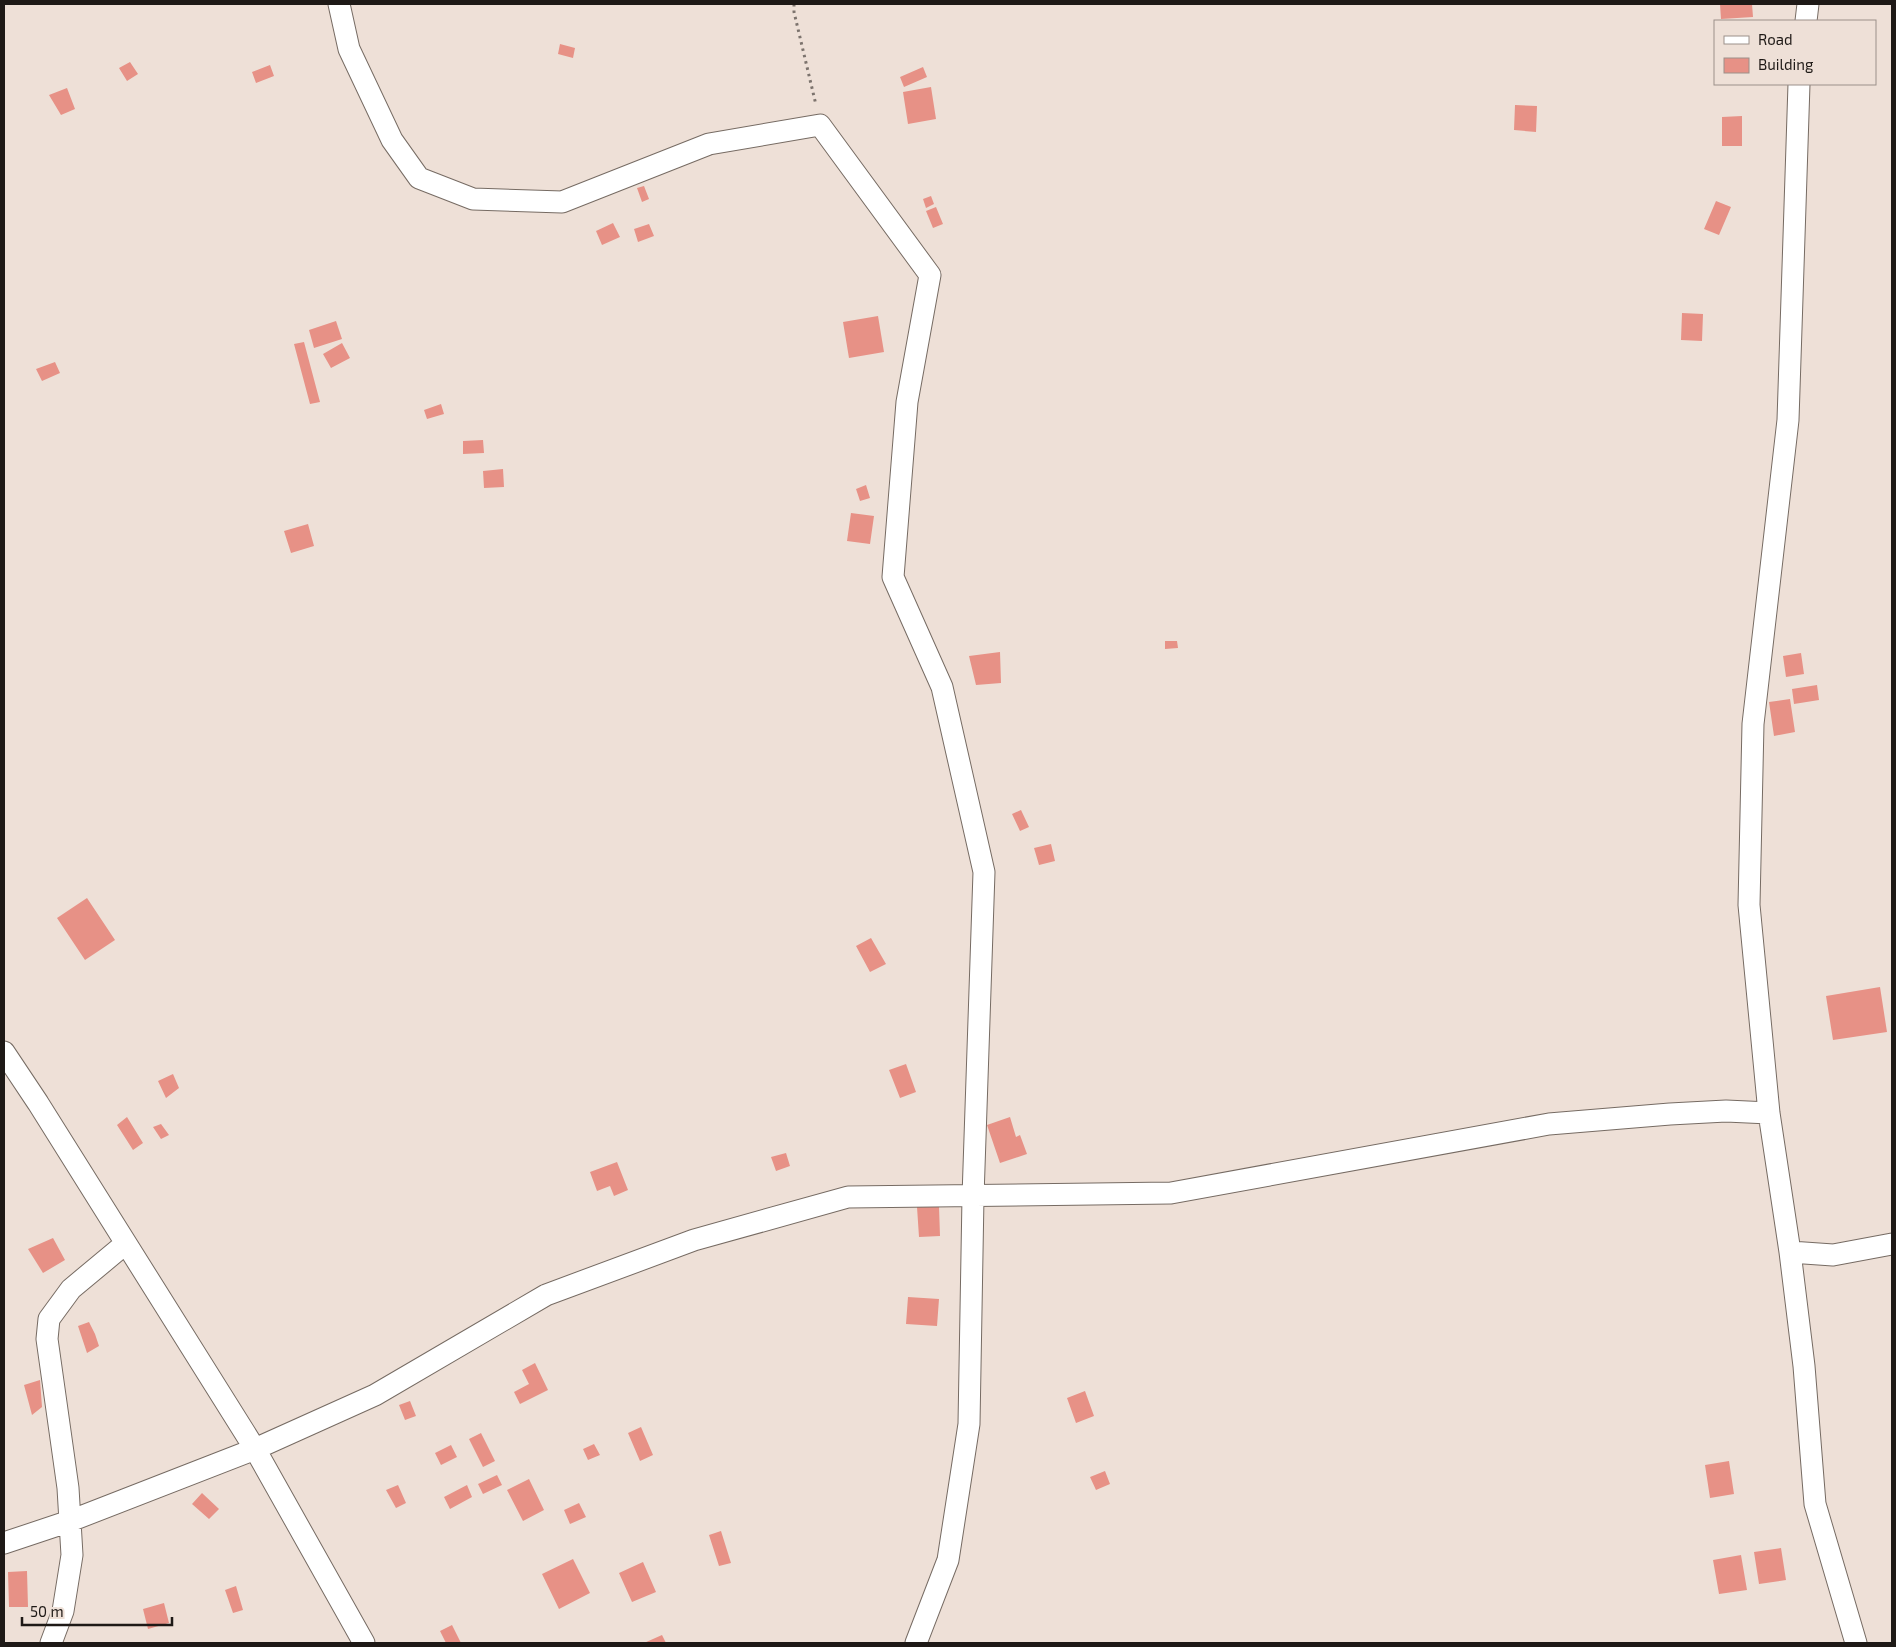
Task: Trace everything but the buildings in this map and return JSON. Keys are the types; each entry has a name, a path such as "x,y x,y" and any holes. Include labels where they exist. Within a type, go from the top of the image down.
{"street":[{"path":"339,4 349,49 392,140 419,178 473,199 562,202 709,144 820,125 930,275 907,402 892,577 942,688 984,872 973,1197 969,1424 948,1560 916,1643"},
{"path":"1806,20 1808,4"},
{"path":"1799,85 1788,420 1754,724 1749,905 1769,1113 1790,1252 1804,1366 1815,1504 1856,1643"},
{"path":"4,1052 255,1448 364,1643"},
{"path":"4,1543 70,1521 255,1448 375,1395 546,1295 694,1240 848,1197 973,1197 1171,1193 1549,1124 1679,1113 1726,1111 1769,1113"},
{"path":"50,1643 63,1611 72,1555 68,1488 47,1339 49,1318 71,1289 125,1244"},
{"path":"1790,1252 1833,1255 1892,1244"}],"path":[{"path":"794,4 794,12 820,125"}]}
